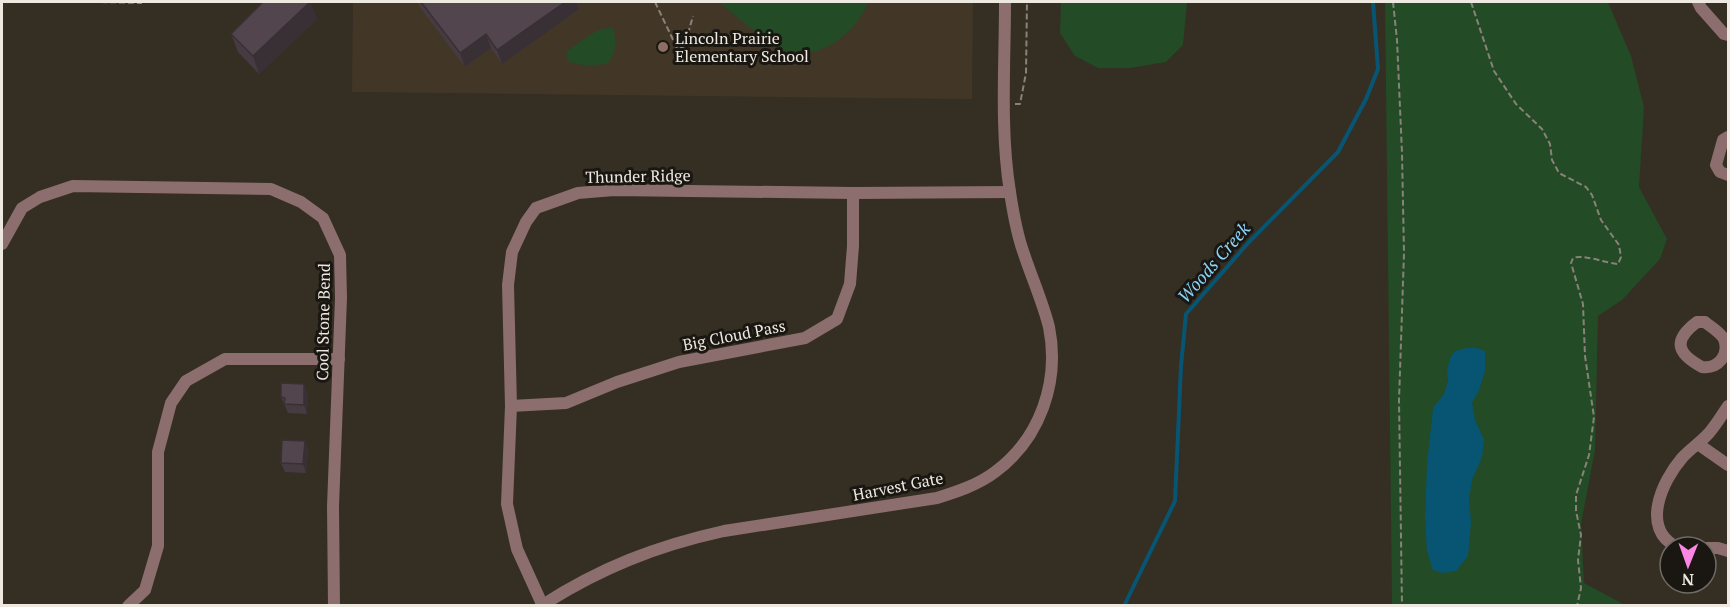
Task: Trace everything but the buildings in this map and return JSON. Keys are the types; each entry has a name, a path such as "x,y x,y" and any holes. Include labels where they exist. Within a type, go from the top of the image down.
{"street":[{"name":"Harvest Gate","path":"541,605 619,563 659,547 724,531 937,498 958,491 994,473 1029,437 1046,401 1052,376 1052,354 1049,327 1023,251 1010,192 1005,133 1005,2"},
{"path":"1698,2 1701,8 1728,35"},
{"path":"1728,137 1723,140 1716,165 1720,172 1728,175"},
{"name":"Cool Stone Bend","path":"2,244 22,208 40,197 73,186 271,189 302,202 323,218 340,255 339,359 333,506 334,606"},
{"name":"Thunder Ridge","path":"541,605 517,549 507,504 511,406 508,285 512,252 526,222 536,208 578,194 614,190 1010,192"},
{"name":"Big Cloud Pass","path":"511,406 566,403 617,382 679,362 806,338 837,319 850,284 854,246 853,193"},
{"path":"128,606 146,590 158,546 158,452 171,403 186,381 225,359 339,359"},
{"path":"1664,535 1659,526 1659,501 1664,484 1680,460 1709,433 1728,406"},
{"path":"1698,444 1728,465"}],"path":[{"path":"101,2 142,3"},
{"path":"655,2 677,48 683,48 685,44 693,15"},
{"path":"1020,104 1026,73 1027,2"},
{"path":"1393,2 1402,153 1404,253 1399,400 1402,606"},
{"path":"1471,2 1494,71 1504,90 1542,129 1550,144 1552,160 1559,173 1586,187 1592,195 1601,220 1619,245 1621,257 1618,264 1580,256 1573,258 1571,263 1583,304 1585,356 1594,417 1590,455 1576,495 1576,512 1581,535 1578,560 1581,588 1577,606"}],"shaded area":[{"name":"Lincoln Prairie Elementary School","path":"353,2 973,2 972,99 352,92"}],"green space":[{"path":"719,2 868,2 853,26 831,45 813,52 785,57"},
{"path":"1061,2 1187,2 1183,45 1166,62 1130,68 1098,68 1075,56 1060,33"},
{"path":"1385,2 1608,2 1631,56 1644,107 1639,187 1667,239 1660,259 1622,300 1598,316 1595,450 1581,524 1584,583 1625,605 1392,605"},
{"path":"612,27 615,47 607,64 585,66 567,61 567,51 596,31"}],"water":[{"path":"1467,348 1485,351 1485,371 1472,403 1475,420 1484,440 1482,457 1472,480 1469,499 1471,522 1468,556 1456,571 1442,573 1433,570 1427,551 1425,518 1427,465 1433,408 1444,394 1448,381 1447,371 1450,358 1455,351"}],"waterway":[{"name":"Woods Creek","path":"1124,606 1175,501 1181,366 1186,314 1249,242 1338,152 1366,99 1378,69 1373,2"}],"place":[{"name":"Lincoln Prairie Elementary School","path":"663,47"}]}
